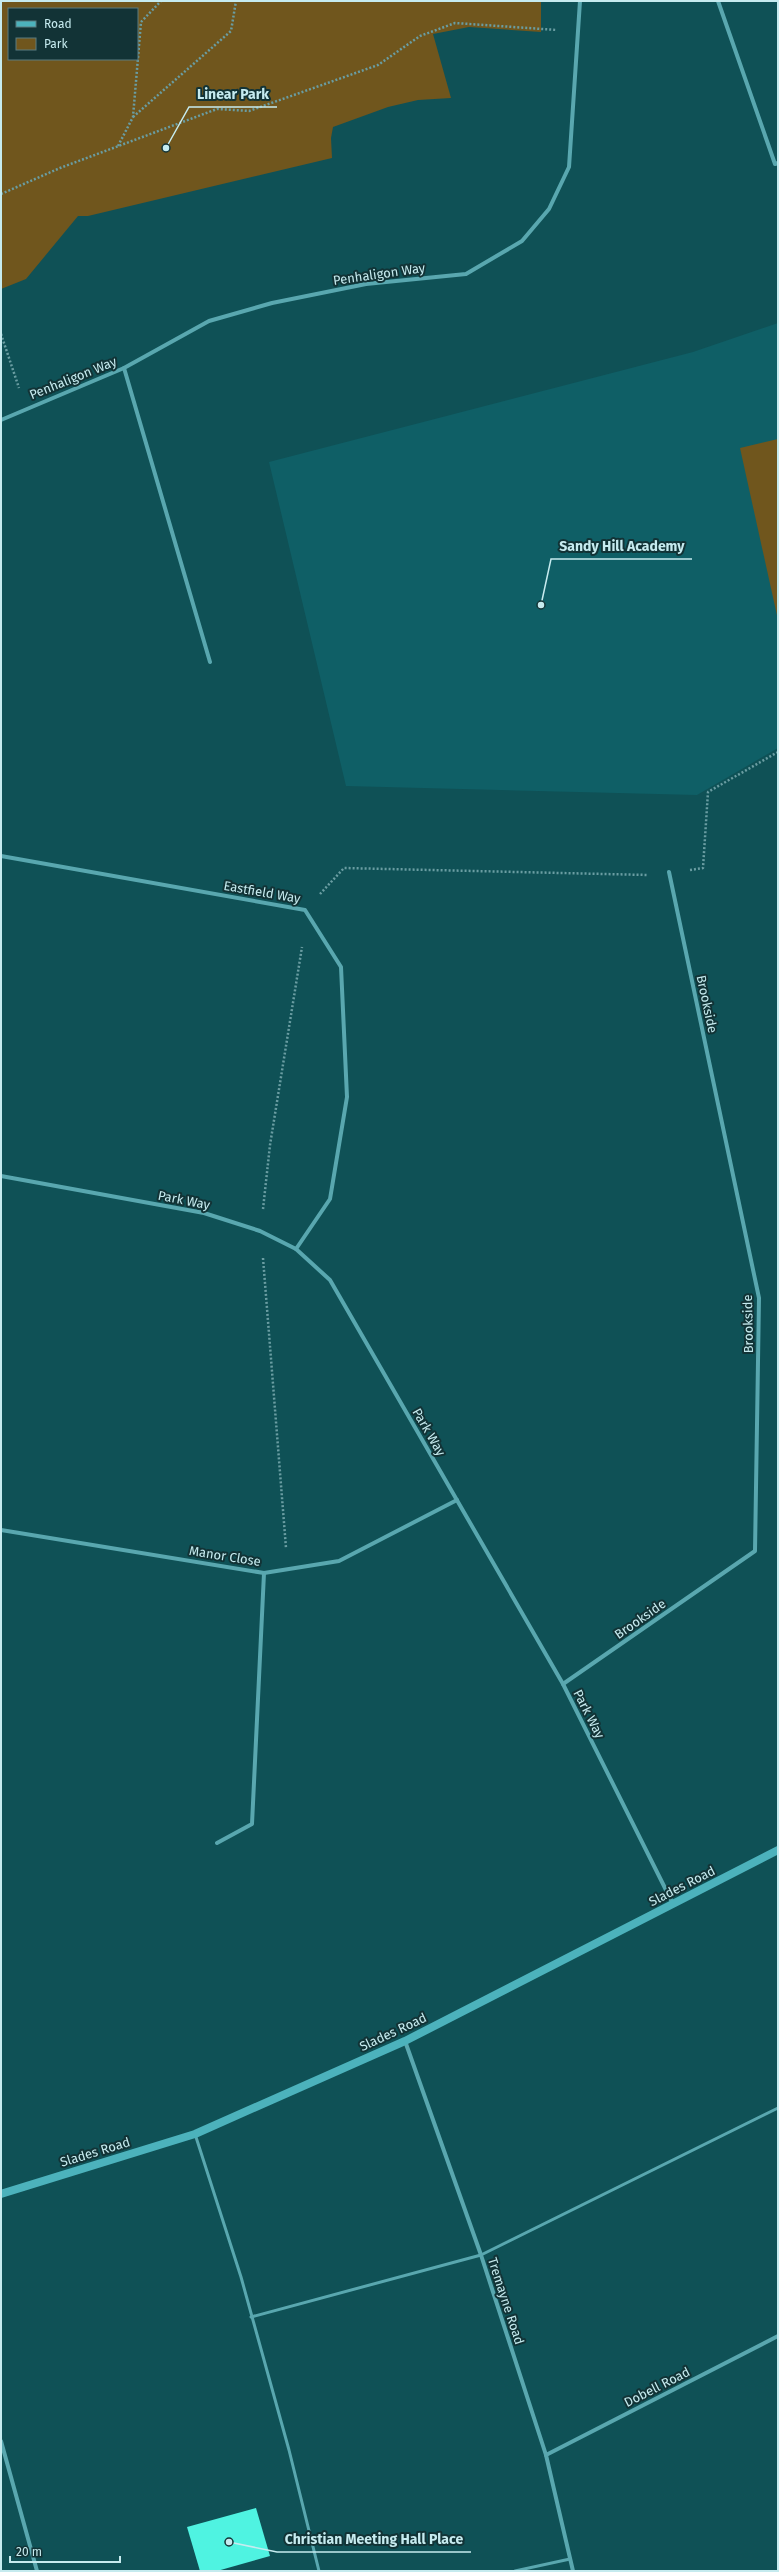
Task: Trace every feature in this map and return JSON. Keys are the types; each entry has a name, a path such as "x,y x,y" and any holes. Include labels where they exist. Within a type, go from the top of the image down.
{"street":[{"name":"Penhaligon Way","path":"1,420 24,408 74,391 124,368 209,321 272,303 366,284 466,274 522,241 550,209 569,167 580,1"},
{"path":"718,1 775,164 778,163"},
{"path":"124,368 210,662"},
{"name":"Eastfield Way","path":"1,856 305,910 341,967 347,1097 330,1199 296,1249"},
{"name":"Brookside","path":"563,1684 754,1551 759,1298 669,872"},
{"name":"Park Way","path":"1,1176 204,1213 260,1231 296,1249 330,1280 563,1684 674,1904"},
{"name":"Manor Close","path":"1,1530 264,1573 339,1561 457,1500"},
{"path":"217,1843 252,1824 264,1573"},
{"name":"Slades Road","path":"1,2194 195,2134 405,2041 778,1850"},
{"name":"Tremayne Road","path":"405,2041 481,2255 546,2455 573,2571"},
{"name":"Dobell Road","path":"546,2455 778,2336"},
{"path":"1,2441 37,2571"}],"lane":[{"path":"251,2318 481,2255 778,2108"},
{"path":"195,2134 206,2162 289,2450 318,2571"},
{"path":"515,2571 570,2558"}],"path":[{"path":"138,58 141,22 161,1"},
{"path":"133,117 231,31 236,1"},
{"path":"1,194 60,168 217,109 249,111 378,65 420,36 455,23 578,31"},
{"path":"118,147 133,117 138,60"},
{"path":"1,334 24,408"},
{"path":"286,1570 286,1524 260,1231 270,1145 302,948 305,910 344,868 648,875 703,868 708,792 778,752"}],"shaded area":[{"path":"778,323 778,748 697,795 346,786 269,462 693,352"}],"green space":[{"path":"1,1 541,1 541,32 469,27 433,34 451,98 418,100 388,107 333,127 331,138 332,158 88,216 78,216 26,279 1,289"},
{"path":"778,439 778,620 740,448"}],"building":[{"path":"256,2508 270,2556 217,2571 200,2571 187,2527"}],"place":[{"name":"Linear Park","path":"166,148"},
{"name":"Sandy Hill Academy","path":"541,605"},
{"name":"Christian Meeting Hall Place","path":"229,2542"}]}
